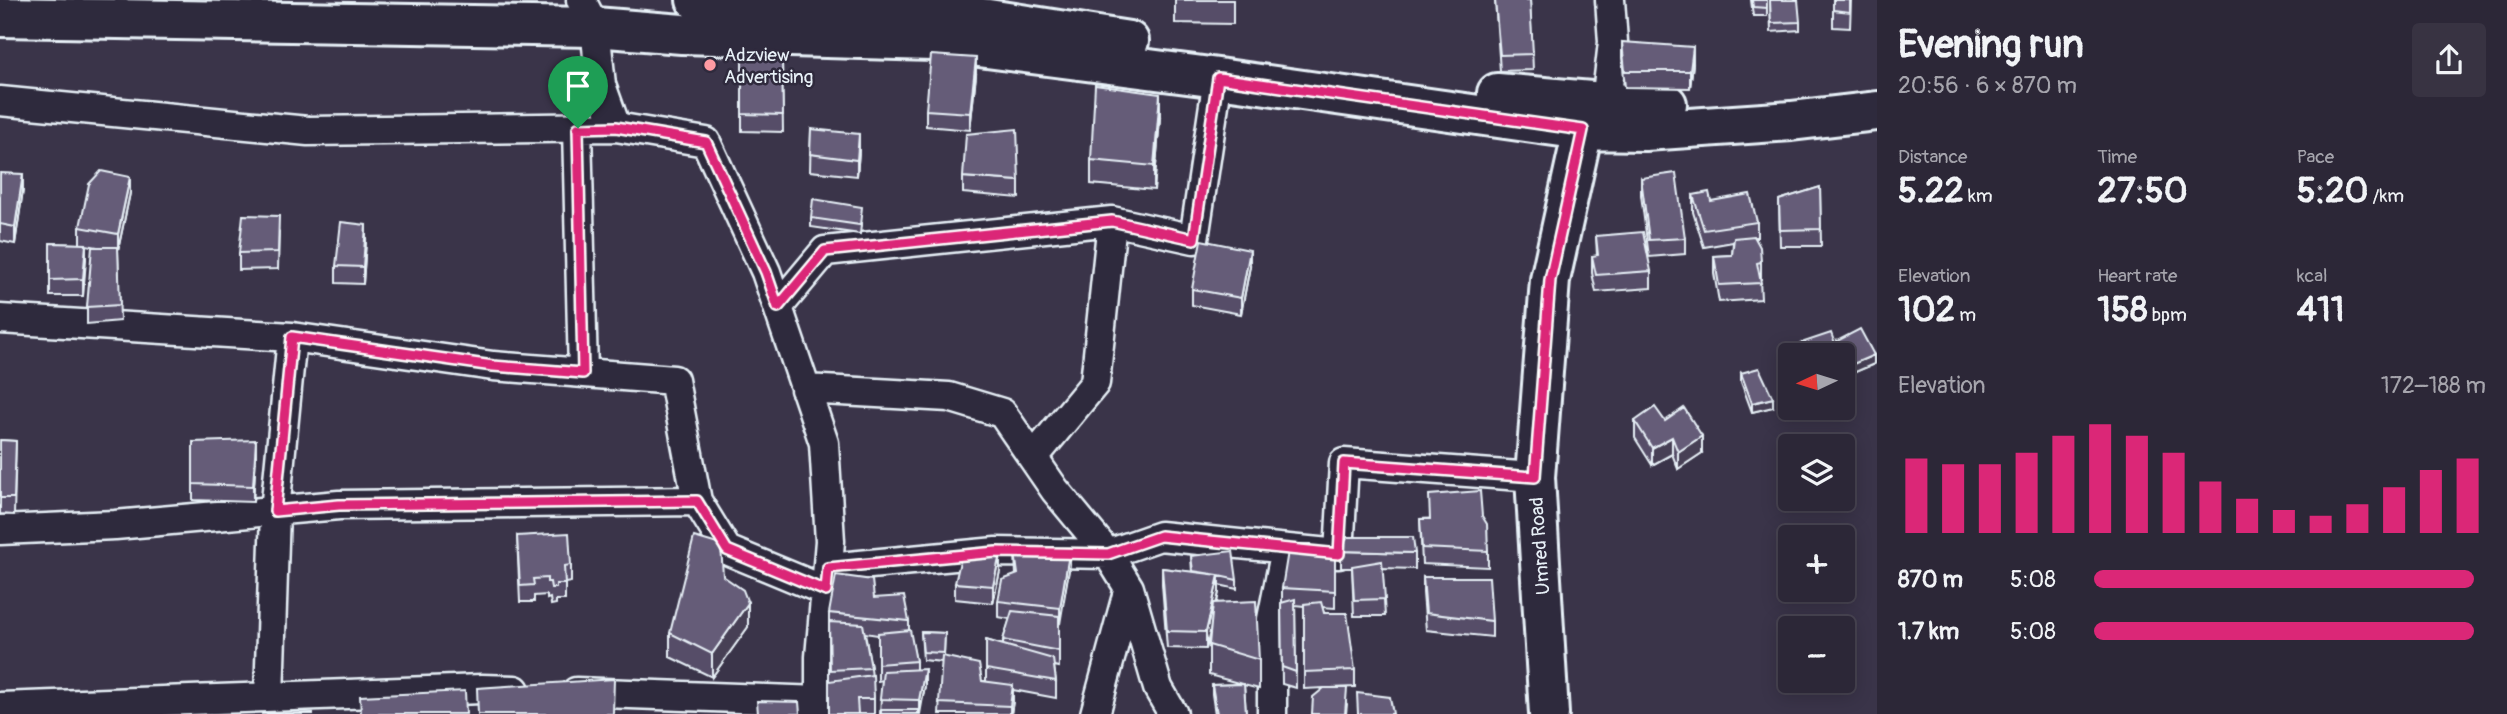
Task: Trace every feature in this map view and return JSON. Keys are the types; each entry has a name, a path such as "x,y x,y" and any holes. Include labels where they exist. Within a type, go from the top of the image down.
{"main road":[{"path":"696,0 931,10 1348,75 1501,93 1645,131 1793,111 1877,89"},
{"path":"0,17 335,11 588,13 681,34 933,41 1218,78 1595,116"},
{"path":"1793,111 1877,111"},
{"name":"Umred Road","path":"1549,714 1535,477 1550,280 1595,116"}],"street":[{"path":"1595,116 1613,42 1610,0"},
{"path":"588,13 601,85 616,127"},
{"path":"778,307 825,251 1112,221 1194,239 1218,78"},
{"path":"0,101 308,131 616,127 706,142 766,272 824,443 830,541 820,657 820,707 702,705 542,691 482,689 0,707"},
{"path":"578,128 583,373"},
{"path":"1033,458 1095,383 1112,221"},
{"path":"0,319 292,337 493,366 674,380 697,501 727,550 827,579 996,552 1108,554 1160,536 1339,554 1344,463 1535,477"},
{"path":"269,697 275,511 292,337"},
{"path":"805,389 949,397 1002,413 1055,490 1108,554 1129,588 1158,688 1173,714"},
{"path":"0,530 115,525 339,505 697,501"},
{"path":"1272,714 1272,619 1286,549"},
{"path":"1095,714 1129,588"}],"building":[{"path":"1495,0 1530,0 1533,54 1500,55"},
{"path":"1752,0 1767,0 1767,8 1753,7"},
{"path":"1770,0 1798,0 1800,22 1771,23"},
{"path":"1833,0 1850,0 1850,12 1833,10"},
{"path":"1622,42 1693,47 1690,71 1625,71"},
{"path":"931,55 976,58 970,113 926,110"},
{"path":"742,57 782,60 783,115 742,114"},
{"path":"1095,85 1160,94 1154,166 1091,160"},
{"path":"811,129 859,134 857,160 810,154"},
{"path":"1017,129 1019,181 963,177 966,134"},
{"path":"101,171 130,177 118,234 80,227 89,184"},
{"path":"0,173 23,174 15,227 0,224"},
{"path":"1676,173 1685,238 1649,240 1641,178"},
{"path":"1820,187 1821,229 1780,230 1779,200"},
{"path":"1709,192 1711,201 1750,194 1757,222 1704,230 1693,195"},
{"path":"813,199 862,207 860,225 811,218"},
{"path":"243,215 279,216 278,252 239,253"},
{"path":"341,222 366,225 363,267 336,266"},
{"path":"1643,232 1651,271 1596,275 1592,256 1598,255 1596,236"},
{"path":"1754,236 1760,247 1761,262 1757,263 1761,283 1719,285 1714,256 1732,255 1734,238"},
{"path":"1201,240 1250,250 1241,298 1192,289"},
{"path":"50,243 86,244 83,279 50,280"},
{"path":"92,247 118,247 120,305 87,307"},
{"path":"1860,329 1874,355 1855,363 1855,343 1837,341"},
{"path":"1831,333 1835,343 1801,343"},
{"path":"1759,368 1773,398 1752,403 1741,373"},
{"path":"1655,407 1665,421 1684,408 1702,436 1678,452 1672,437 1652,448 1635,421"},
{"path":"0,440 16,441 14,498 0,498"},
{"path":"256,440 253,486 193,484 193,442"},
{"path":"1480,491 1482,516 1487,524 1488,551 1422,548 1420,519 1430,519 1429,495"},
{"path":"569,533 571,565 564,566 565,584 556,584 556,588 551,588 547,578 533,579 534,585 520,586 517,536"},
{"path":"694,537 721,545 723,576 743,590 748,603 712,654 670,633"},
{"path":"1347,537 1413,537 1415,553 1341,551"},
{"path":"1310,544 1312,553 1335,551 1335,591 1282,588 1289,545"},
{"path":"1070,548 1060,608 998,601 1002,580 1018,574 1015,553"},
{"path":"1233,551 1237,580 1193,571 1191,556"},
{"path":"1000,554 993,586 955,583 961,557"},
{"path":"1382,561 1385,599 1354,600 1352,566"},
{"path":"1162,568 1219,575 1206,632 1167,631"},
{"path":"836,575 872,580 874,598 904,596 909,621 829,613"},
{"path":"1423,577 1489,577 1492,621 1426,613"},
{"path":"1295,599 1296,672 1282,667 1281,603"},
{"path":"1256,601 1259,660 1209,645 1213,603"},
{"path":"1321,602 1324,613 1347,613 1355,670 1304,672 1304,604"},
{"path":"1012,611 1059,616 1059,651 1003,640"},
{"path":"829,622 863,624 871,668 830,670"},
{"path":"910,630 916,661 878,664 878,633"},
{"path":"921,632 945,633 944,653 923,652"},
{"path":"986,640 1053,659 1056,681 986,669"},
{"path":"942,656 979,664 982,681 1013,685 1010,706 939,703"},
{"path":"925,669 919,700 880,699 883,671"},
{"path":"873,675 874,699 857,699 858,714 829,714 829,681"},
{"path":"614,679 613,714 478,714 477,688"},
{"path":"1244,684 1246,713 1217,714 1212,685"},
{"path":"1324,688 1347,688 1345,714 1312,714 1313,697"},
{"path":"465,691 466,714 361,714 360,696"},
{"path":"1357,693 1390,697 1393,714 1358,714"},
{"path":"757,701 799,702 800,714 758,714"},
{"path":"881,710 918,710 918,714 881,714"}],"place":[{"name":"Adzview Advertising","path":"710,65"}],"route":[{"path":"1218,78 1583,130 1550,280 1535,477 1344,463 1339,554 1160,536 1108,554 996,552 828,568 826,591 727,550 697,501 339,505 275,511 292,337 493,366 583,373 578,128 616,127 706,142 766,272 778,307 825,251 1112,221 1194,239 1218,78"}]}
